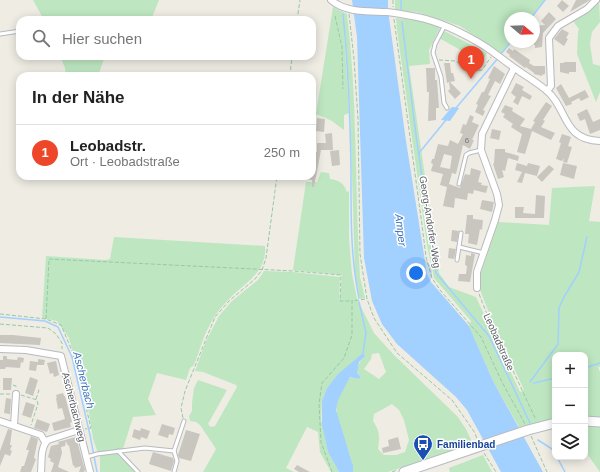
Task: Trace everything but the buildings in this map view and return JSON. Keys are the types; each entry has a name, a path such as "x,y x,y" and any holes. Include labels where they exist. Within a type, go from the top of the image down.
{"street":[{"path":"331,0 337,4 355,10 418,17 445,25 486,47 496,57 547,91 556,101 569,126 579,136 594,141 600,141"},
{"path":"547,91 551,86 550,38 558,26 587,9 596,0"},
{"path":"477,288 477,272 499,204 481,150 482,134 514,68"},
{"path":"0,349 26,350 61,356"},
{"name":"Ascherbachweg","path":"61,356 89,456 90,472"},
{"path":"14,425 16,394"},
{"path":"0,420 41,435 46,442"},
{"path":"588,421 600,422"},
{"path":"404,472 482,449 527,431 552,424"},
{"path":"46,442 82,429"},
{"path":"41,472 42,453 46,442"}],"lane":[{"path":"445,25 435,44 433,53 441,77 446,108"},
{"path":"0,34 16,32"},
{"path":"459,184 466,155 481,150"},
{"path":"457,260 461,233"},
{"path":"459,247 484,253"},
{"path":"174,472 177,461 174,451 184,421"},
{"path":"89,456 145,448 174,451"},
{"path":"118,451 138,472"}],"path":[{"path":"298,16 300,0"},
{"name":"Georg-Andorfer-Weg","path":"393,0 392,14 426,258 432,278 440,290 481,337 547,472"},
{"path":"349,14 354,58 358,119 360,254 367,299 374,318 397,353 452,400 475,433 482,449 496,472"},
{"path":"335,16 342,47 343,89"},
{"path":"434,59 455,61 476,71 482,70 496,57"},
{"path":"290,72 292,60"},
{"path":"184,421 181,408 185,391 215,318 229,301 255,279 262,270 266,258 276,180"},
{"path":"46,319 49,259 294,271 341,275 340,301 352,302 367,299"},
{"name":"Leobadstraße","path":"477,288 488,319 540,427"},
{"path":"332,472 321,442 319,404 322,383 344,358 352,335 352,302"},
{"path":"0,314 46,319 61,325 73,353 91,428 82,429"},
{"path":"0,324 48,328 56,334 62,343 61,356"},
{"path":"29,431 38,404 36,399 38,389"},
{"path":"0,394 16,394 36,399"}],"green space":[{"path":"33,0 159,0 153,16 42,16"},
{"path":"395,0 545,0 535,12 504,12 504,48 506,48 501,54 460,26 417,12 395,11"},
{"path":"599,0 600,22 592,32 590,44 593,64 600,66 600,92 596,102 577,54 579,29 573,21 584,15"},
{"path":"333,7 347,14 353,75 360,277 365,298 360,299 355,274 350,109 345,30 349,113 344,115 344,130 332,121 316,114"},
{"path":"396,18 423,21 440,28 429,50 430,64 409,66 439,273 449,287 476,297 520,392 524,390 491,318 479,287 481,273 498,222 549,225 552,188 595,186 589,221 600,222 600,367 598,367 600,372 600,417 588,416 588,352 552,352 552,420 520,429 493,381 469,326 471,321 434,278 427,245"},
{"path":"444,31 487,53 482,62 439,38"},
{"path":"62,60 104,60 99,72 66,72"},
{"path":"321,172 329,173 330,179 341,182 347,192 349,191 349,238 352,274 357,299 374,333 394,355 457,416 466,429 473,444 388,472 353,472 350,455 340,427 336,410 338,399 350,377 358,379 361,377 357,371 364,356 337,375 327,388 322,401 321,419 328,452 339,472 331,472 320,452 318,432 307,427 286,468 294,472 203,472 216,449 200,425 196,422 190,421 189,416 192,411 194,388 198,380 227,390 208,424 211,427 215,426 237,387 236,385 203,372 195,371 206,341 219,316 232,301 258,280 264,271 293,272 340,277 339,300 340,298 342,275 293,270 306,182 317,182","holes":["379,353 386,372 379,379 364,369 371,359 372,354","392,404 399,410 404,420 409,440 405,452 396,455 384,455 378,449 379,434 373,421 374,414"]},
{"path":"114,237 265,246 265,254 261,267 257,273 226,302 213,319 194,365 190,368 186,380 157,373 148,399 156,415 133,417 123,449 98,453 93,439 89,413 69,338 57,321 42,318 46,256 105,260 110,259"},
{"path":"588,425 600,426 600,472 588,455"},
{"path":"117,453 132,466 135,472 100,472 100,455"},
{"path":"483,455 492,472 450,472 449,468"}],"water":[{"name":"Amper","path":"352,0 388,0 388,10 406,141 427,274 431,282 469,326 493,381 543,472 501,472 467,410 456,397 397,344 382,324 372,301 364,258 357,37"},
{"path":"452,107 459,108 450,121 441,120"},
{"path":"363,353 365,356 359,362 357,373 361,377 358,379 350,377 338,400 336,410 353,466 353,472 339,472 328,452 322,425 322,401 327,388 337,375"}],"waterway":[{"path":"401,0 401,9"},
{"path":"536,12 545,0"},
{"path":"343,14 349,109 351,216 354,265 359,298"},
{"path":"402,22 416,135 436,273 489,336 530,423"},
{"path":"501,54 506,48"},
{"path":"456,108 499,57"},
{"path":"419,153 446,120"},
{"path":"530,382 558,344 559,308 579,272 587,237"},
{"path":"359,302 366,333 363,353"},
{"name":"Ascherbach","path":"0,317 45,321 58,327 72,357 97,472"},
{"path":"588,367 600,363"},
{"path":"534,383 552,379"},
{"path":"538,440 552,449"},
{"path":"559,460 565,472"}],"place":[{"name":"Leobadstr.","path":"471,79"},
{"name":"Familienbad","path":"423,461"}]}
